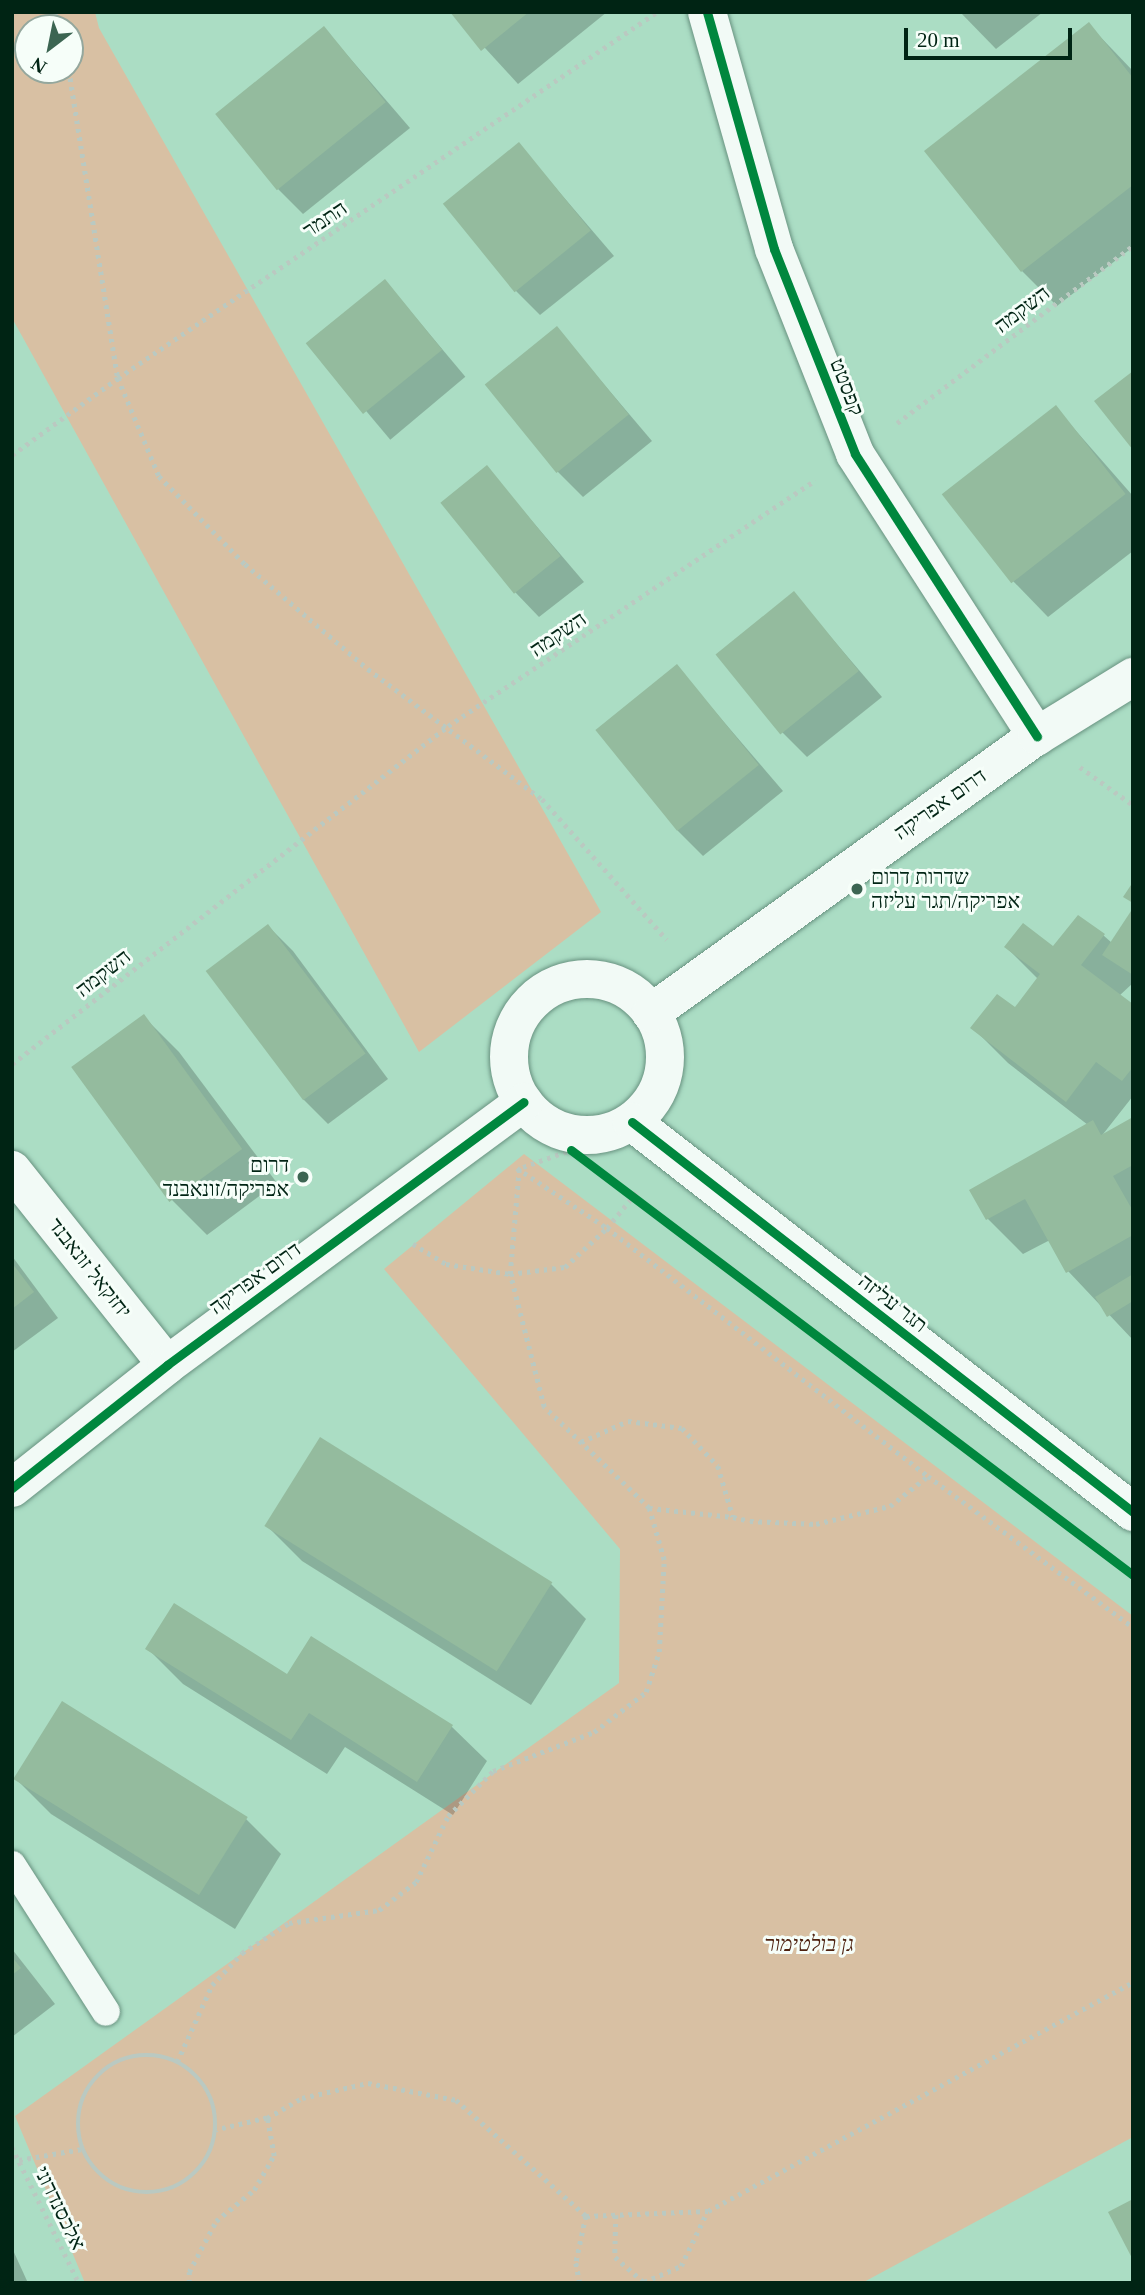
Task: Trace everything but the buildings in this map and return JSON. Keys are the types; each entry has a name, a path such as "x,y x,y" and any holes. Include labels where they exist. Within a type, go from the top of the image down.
{"street":[{"name":"קפסטט","path":"707,12 775,249 855,454 1037,736"},
{"name":"דרום אפריקה","path":"651,1013 699,975 1037,736 1133,677"},
{"path":"588,979 612,983 634,995 651,1013 666,1051 664,1072 658,1091 632,1122 610,1132 586,1136 541,1120 524,1102 512,1081 509,1057 513,1032 524,1011 542,994 564,983 588,979"},
{"name":"דרום אפריקה","path":"12,1488 167,1365 524,1102"},
{"name":"תגר עליזה","path":"632,1122 1133,1512"},
{"name":"יחזקאל זונאבנד","path":"12,1170 167,1365"}],"lane":[{"path":"12,1865 106,2012"}],"path":[{"path":"71,84 118,378 159,476 245,564 368,669 448,726 542,799 699,975"},
{"path":"1037,736 1133,805"},
{"path":"519,1168 571,1150 581,1157"},
{"path":"519,1168 607,1228 928,1476 1133,1628"},
{"path":"177,2062 212,1985 242,1953 289,1923 379,1910 416,1882 448,1816 493,1771 594,1732 646,1692 659,1652 664,1560 649,1508 544,1407 510,1274 519,1168"},
{"path":"623,1188 645,1204"},
{"path":"383,1206 404,1238 446,1264 510,1274 565,1267 607,1228 634,1195"},
{"path":"581,1442 628,1421 682,1428 718,1466 733,1517"},
{"path":"649,1508 816,1524 890,1506 928,1476"},
{"path":"216,2130 267,2118 302,2098 368,2083 456,2100 586,2216 708,2211 1133,1982"},
{"path":"145,2054 177,2062 205,2085 215,2106 216,2130 211,2153 197,2173 178,2186 155,2193 132,2191 109,2183 82,2149 80,2105 89,2085 104,2068 145,2054"},
{"path":"189,2283 189,2272 216,2221 254,2190 274,2156 267,2118"},
{"path":"19,2160 82,2149"},
{"path":"616,2215 615,2257 645,2282 681,2266 708,2211"},
{"path":"580,2283 576,2263 586,2216"}],"green space":[{"path":"12,12 95,12 99,28 601,912 419,1052 12,318"},
{"name":"גן בולטימור","path":"524,1154 1133,1616 1133,2137 862,2283 85,2283 15,2116 619,1683 620,1549 384,1269"}],"cycle path":[{"path":"707,12 774,249 855,454 1037,736"},
{"path":"12,1488 167,1365 524,1102"},
{"path":"632,1122 1133,1512"},
{"path":"571,1150 1133,1575"}],"place":[{"name":"שדרות דרום אפריקה/תגר עליזה","path":"857,889"},
{"name":"דרום אפריקה/זונאבנד","path":"303,1177"}]}
